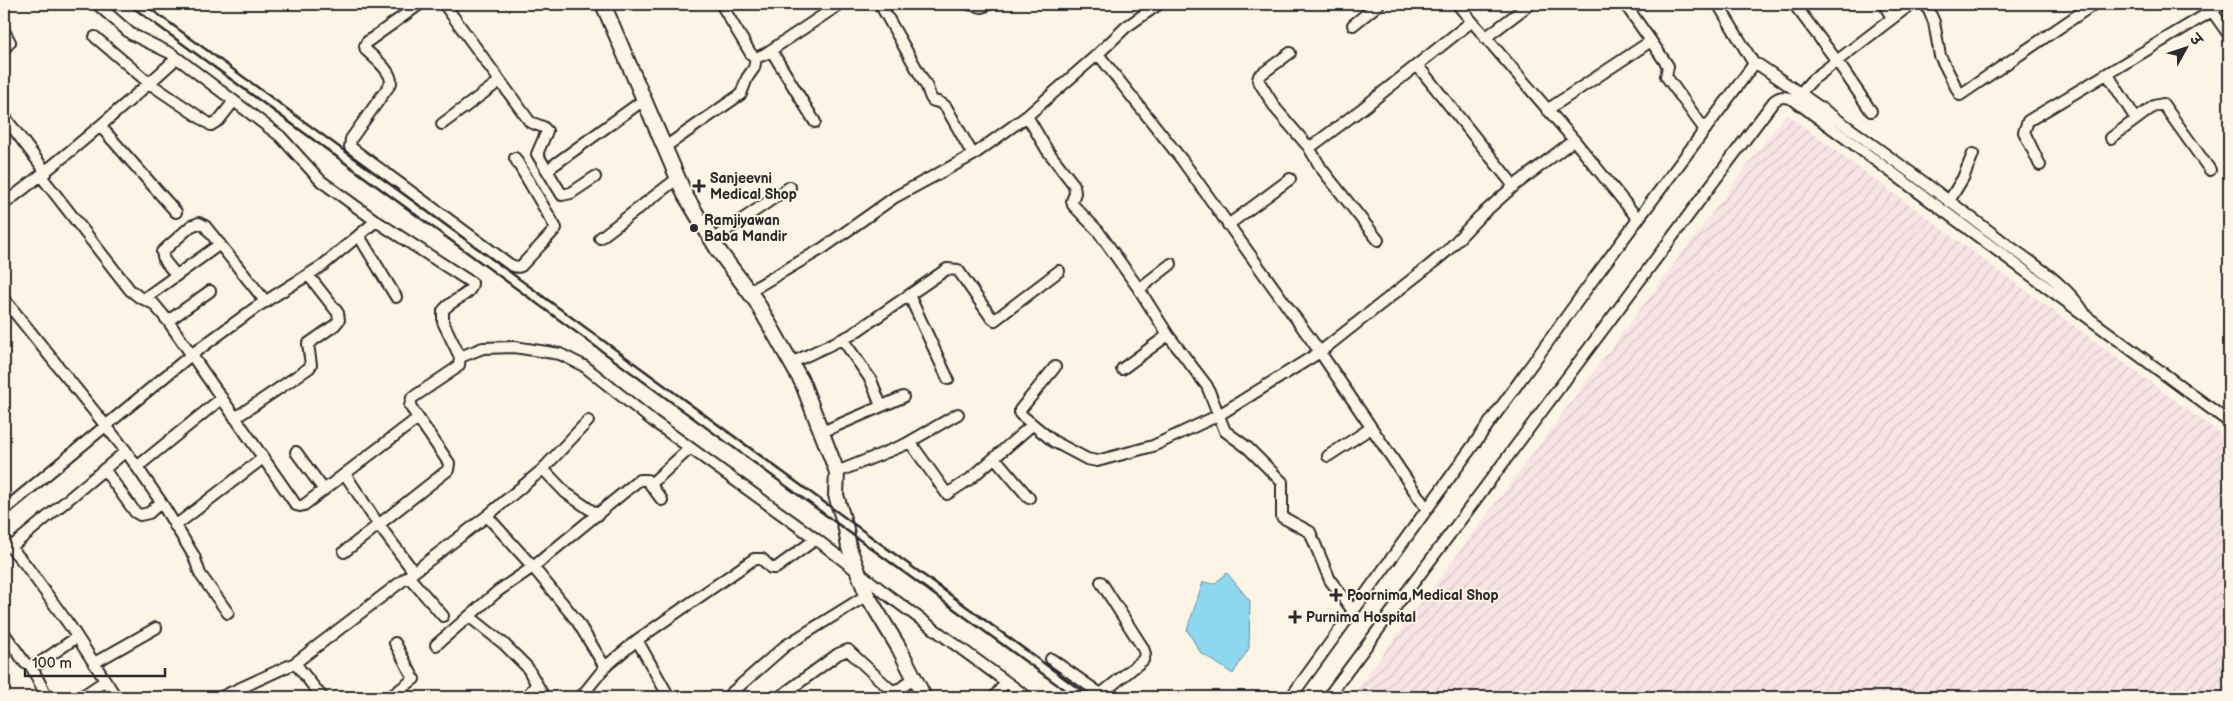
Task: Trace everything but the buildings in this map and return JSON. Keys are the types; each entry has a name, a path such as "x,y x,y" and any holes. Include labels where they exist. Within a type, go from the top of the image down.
{"street":[{"path":"97,4 131,34 177,58 286,141 321,180 376,221 472,283 469,291 443,311 443,322 460,357 459,366 412,398 410,406 446,458 448,470 344,552"},
{"path":"420,4 367,42 365,46 366,50 388,73 392,80 351,139 350,147 501,259 516,267 522,265 538,246 554,233 556,228 515,158"},
{"path":"444,4 530,122 544,127 547,131 537,154 562,195 571,193 595,177"},
{"path":"603,4 685,195 712,240 750,291 805,388 836,472 836,495 846,529 849,548 867,595 924,697"},
{"path":"721,4 751,54 756,58"},
{"path":"756,58 840,4"},
{"path":"880,4 928,87 929,98 946,107 973,155"},
{"path":"968,4 982,7 989,4"},
{"path":"750,291 822,248 900,195 973,155 1027,116 1126,27 1159,4"},
{"path":"1353,25 1379,4"},
{"path":"1457,4 1574,140 1638,219"},
{"path":"1485,38 1530,4"},
{"path":"1625,4 1668,66 1666,76 1705,130"},
{"path":"1718,4 1754,64 1759,65 1796,96 2088,319 2229,422"},
{"path":"1794,4 1837,61 1871,111"},
{"path":"1884,4 1892,18"},
{"path":"1796,96 1837,61 1912,4"},
{"path":"1926,4 1934,22 1940,56 1960,95 2094,4"},
{"path":"2040,165 2024,132 2028,121 2108,75 2221,4"},
{"path":"2212,11 2229,35"},
{"path":"1308,146 1314,144 1356,113 1471,22"},
{"path":"4,30 10,42 4,49"},
{"path":"96,37 149,84 211,125 219,120 234,102"},
{"path":"1547,110 1651,41"},
{"path":"771,50 816,122"},
{"path":"1290,53 1259,76 1258,80 1276,109 1308,146 1321,168 1378,240"},
{"path":"1098,54 1182,160 1320,352 1426,508"},
{"path":"4,204 101,127 177,58"},
{"path":"665,147 742,94 746,78 756,64 756,58"},
{"path":"1291,697 1426,508 1754,64"},
{"path":"1417,65 1514,186"},
{"path":"2108,75 2136,119"},
{"path":"442,124 500,82"},
{"path":"1328,697 1774,101 1785,96 1796,96 1948,201 2073,296 2088,319"},
{"path":"546,170 645,99"},
{"path":"2112,138 2154,106 2162,104 2210,170"},
{"path":"1027,116 1047,150 1074,185 1073,205 1098,231 1139,289 1168,335 1206,386 1225,431 1248,448 1282,482 1282,517 1310,532 1330,580 1353,611"},
{"path":"5,120 130,290 139,297 145,298 154,304 168,321 296,505 304,505 418,418"},
{"path":"101,127 176,212"},
{"path":"1055,367 1020,410 1022,417 1059,445 1087,459 1097,461 1153,446 1219,415 1320,352 1447,251 1479,217 1514,186 1574,140"},
{"path":"1948,201 1963,178 1973,154"},
{"path":"600,238 678,178"},
{"path":"1228,225 1290,179"},
{"path":"712,240 790,186"},
{"path":"4,510 191,355 266,302 309,276 376,221"},
{"path":"176,275 164,260 162,252 191,226 200,223 205,226 266,302"},
{"path":"359,236 396,297"},
{"path":"145,298 220,244"},
{"path":"1139,289 1172,264"},
{"path":"791,363 843,340 948,270 958,270 990,316 995,320 1059,272"},
{"path":"234,418 309,368 311,365 308,344 335,325 339,320 338,313 309,276"},
{"path":"168,321 210,291"},
{"path":"909,295 948,379"},
{"path":"4,299 126,451 161,502 194,556 200,574 228,613"},
{"path":"1122,369 1168,335"},
{"path":"843,340 871,380 881,406"},
{"path":"460,357 484,348 531,348 560,354 584,366 653,421 816,539 1027,697"},
{"path":"822,432 903,397"},
{"path":"137,467 222,398"},
{"path":"836,472 910,442 958,414"},
{"path":"222,697 295,663 487,516 543,469 588,421"},
{"path":"910,442 947,494 970,479 1032,425"},
{"path":"1328,456 1371,428"},
{"path":"651,484 690,448"},
{"path":"116,697 77,637 25,564 7,544 126,451"},
{"path":"296,452 324,490"},
{"path":"175,526 263,458"},
{"path":"995,458 1029,498"},
{"path":"104,469 135,512 140,515 149,513 161,502"},
{"path":"543,469 566,493 598,515"},
{"path":"345,474 411,574 444,616"},
{"path":"436,645 498,591 533,567 639,480 647,480 662,500"},
{"path":"487,516 533,567 577,621 605,667"},
{"path":"581,697 605,667 637,640 754,559 762,559 771,568 776,568 816,539"},
{"path":"1052,659 1103,696 1143,660 1144,648 1101,582"},
{"path":"727,697 785,646 867,595"},
{"path":"470,617 504,644 527,667 544,697"},
{"path":"94,663 156,628"},
{"path":"4,633 25,663 31,666 47,697"},
{"path":"31,666 38,664 77,637"},
{"path":"637,640 669,697"},
{"path":"390,697 414,679 395,643"},
{"path":"781,696 838,654 848,650 892,690 901,688 914,678"},
{"path":"295,663 322,697"},
{"path":"80,697 105,680"},
{"path":"994,697 1006,682"},
{"path":"526,697 538,684"}],"shaded area":[{"path":"1786,114 2229,440 2229,697 1351,697"}],"water":[{"path":"1227,573 1250,601 1249,648 1233,674 1200,652 1187,630 1203,582 1214,584"}],"railway":[{"path":"128,4 1074,697"},
{"path":"144,4 1090,697"}],"place":[{"name":"Sanjeevni Medical Shop","path":"699,186"},
{"name":"Ramjiyawan Baba Mandir","path":"694,228"},
{"name":"Poornima Medical Shop","path":"1336,595"},
{"name":"Purnima Hospital","path":"1295,617"}]}
